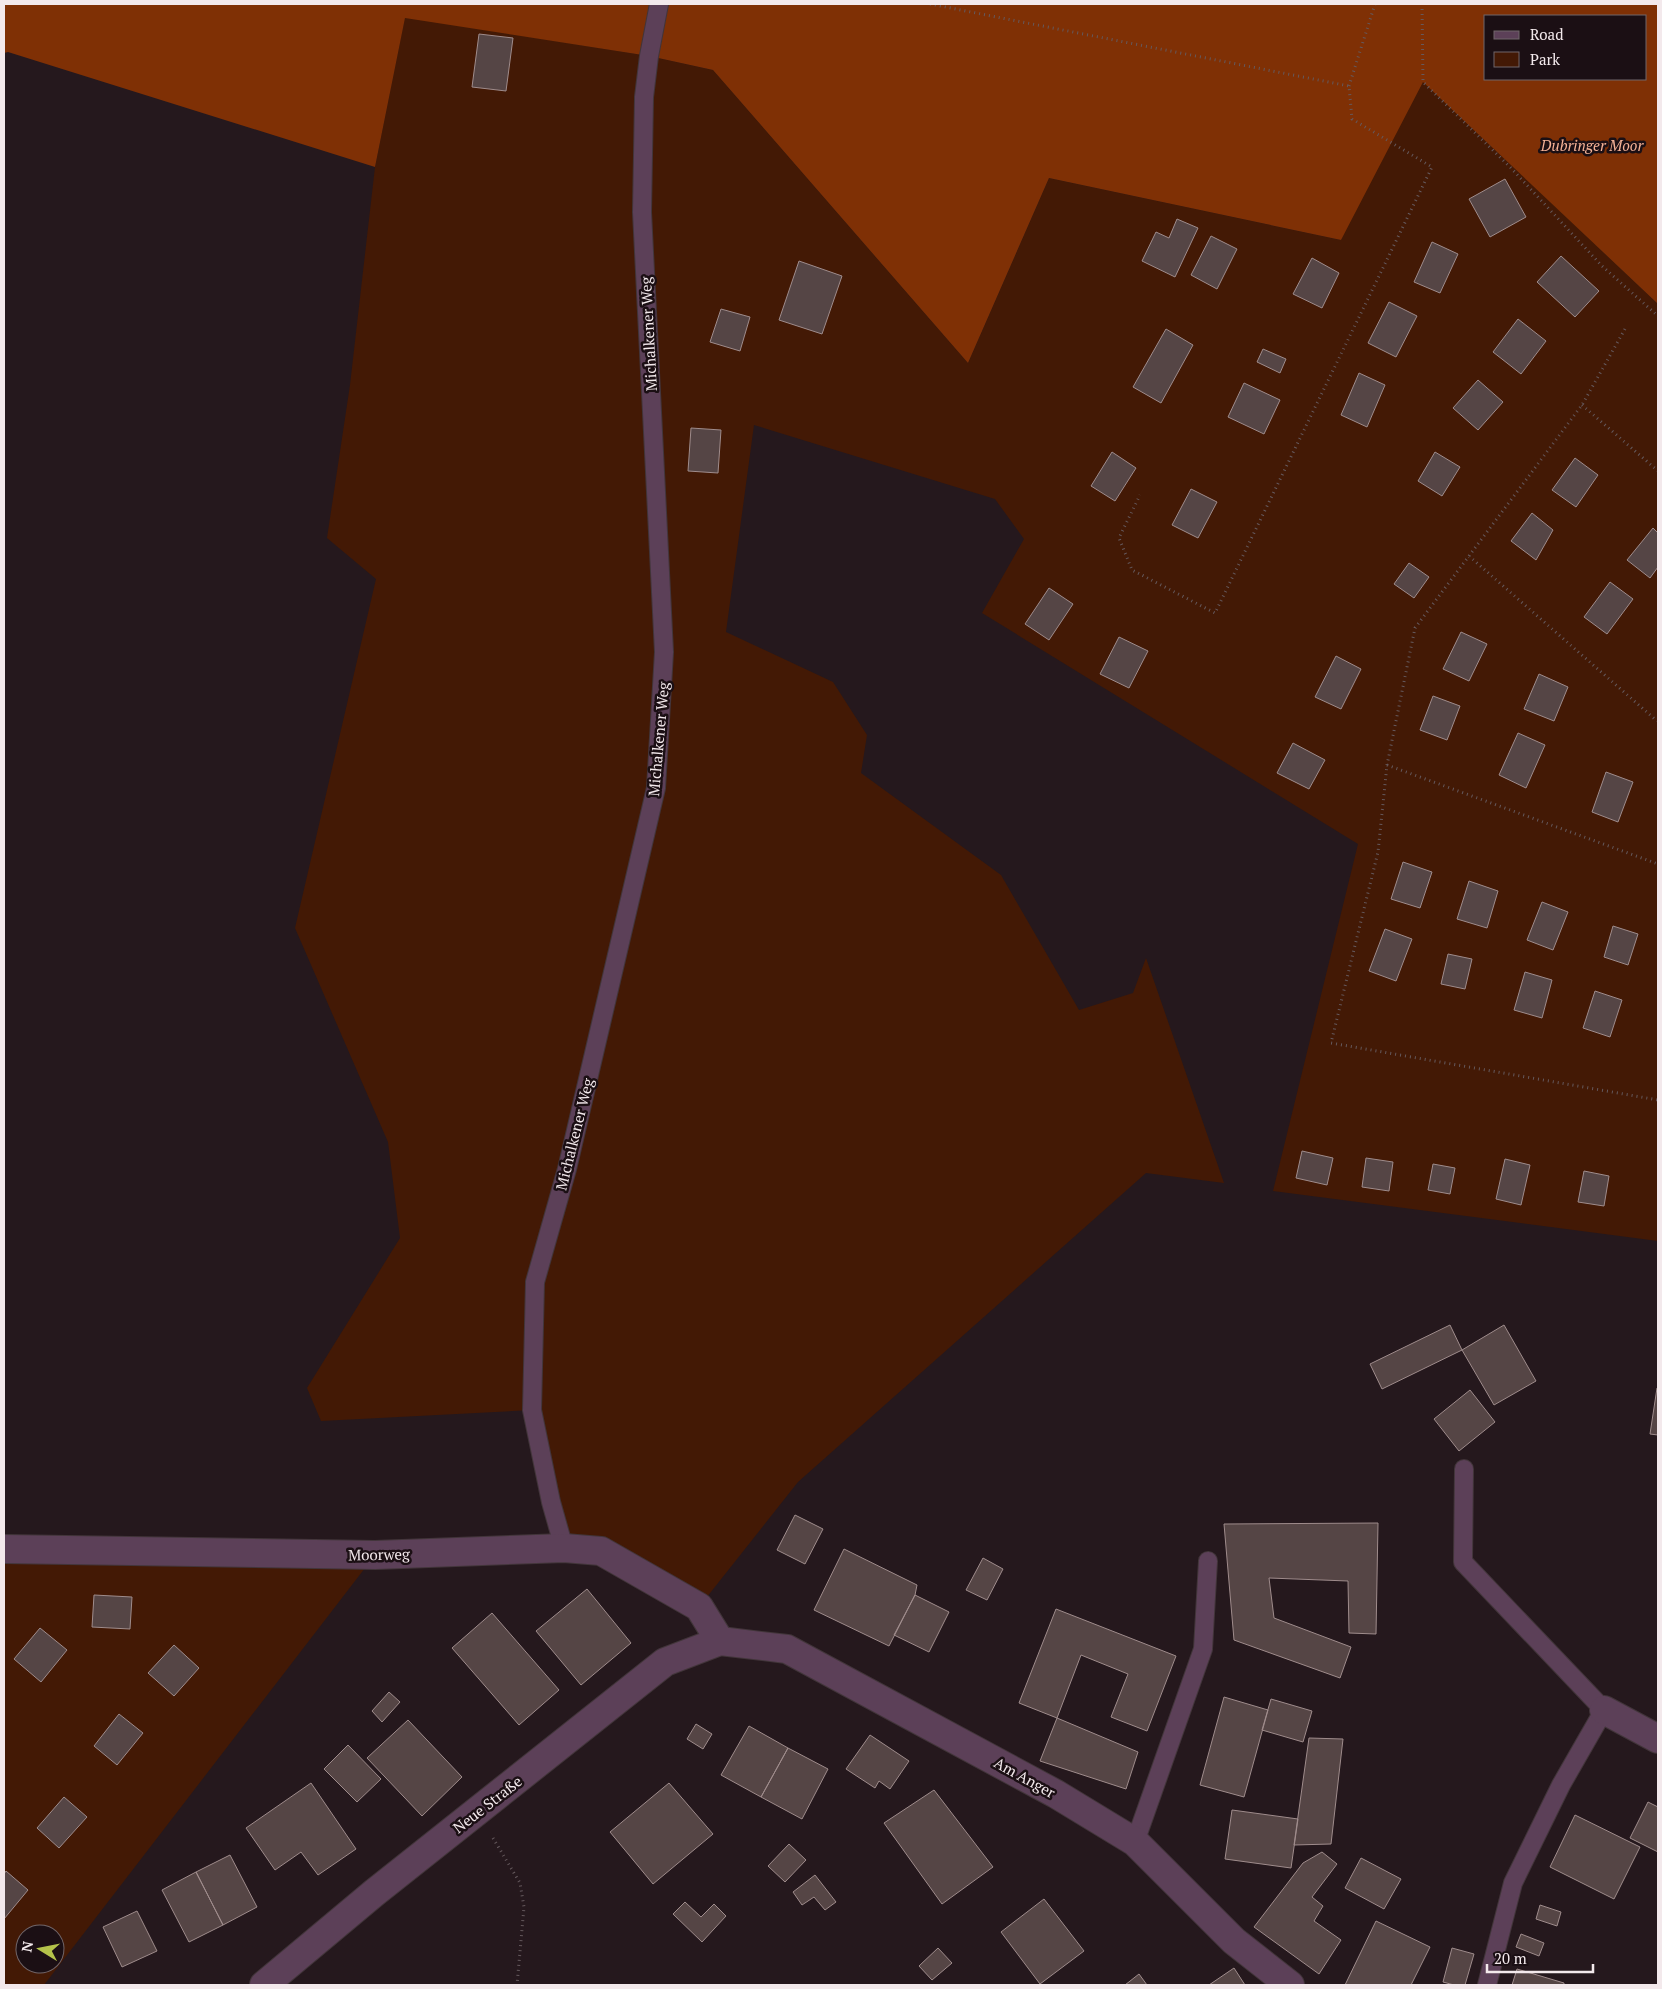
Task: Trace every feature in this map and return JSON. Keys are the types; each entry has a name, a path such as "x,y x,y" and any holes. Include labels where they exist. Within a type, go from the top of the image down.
{"street":[{"name":"Moorweg","path":"4,1549 375,1555 564,1548 601,1551 699,1607 720,1640"},
{"name":"Neue Straße","path":"264,1985 374,1893 665,1662 720,1640"},
{"name":"Am Anger","path":"720,1640 787,1649 1056,1794 1134,1842 1234,1941 1290,1985"},
{"path":"1604,1710 1658,1739"}],"lane":[{"name":"Michalkener Weg","path":"564,1548 551,1502 532,1410 535,1282 566,1169 656,788 664,652 642,212 644,97 649,56 659,4"},
{"path":"1464,1469 1463,1562 1604,1710 1561,1785 1513,1883 1487,1985"},
{"path":"1134,1842 1202,1649 1208,1561"}],"path":[{"path":"930,4 1348,86"},
{"path":"1140,494 1119,538 1132,570 1215,613 1432,167 1352,119 1348,86 1375,4"},
{"path":"1422,4 1423,82 1511,168 1602,266 1658,316"},
{"path":"1625,329 1582,405 1415,628 1386,765 1378,852 1331,1043 1658,1100"},
{"path":"1582,405 1658,471"},
{"path":"1469,556 1657,721"},
{"path":"1386,765 1658,864"},
{"path":"476,1812 520,1883 524,1907 517,1985"}],"green space":[{"name":"Dubringer Moor","path":"4,4 1658,4 1658,304 1423,82 1341,240 1049,178 968,363 713,70 649,56 405,18 375,167 8,52 4,53"},
{"name":"Dubringer Moor","path":"1418,4 1658,4 1658,303 1486,141 1658,304 1658,1241 1273,1191 1358,844 982,613 1024,539 995,499 754,425 726,632 833,682 867,735 861,773 1001,875 1079,1010 1133,993 1146,958 1224,1183 1146,1173 798,1482 699,1607 564,1548 532,1410 321,1421 307,1388 400,1238 388,1142 295,928 376,579 327,538 350,385 375,167 405,17 649,56 713,70 968,363 1049,178 1341,240"},
{"path":"4,1549 375,1555 65,1958 65,1924 15,1924 15,1974 52,1974 44,1985 4,1985"}],"building":[{"path":"479,34 513,38 506,91 472,87"},
{"path":"1505,179 1526,217 1490,237 1469,199"},
{"path":"1177,219 1198,228 1175,277 1142,261 1156,232 1169,238"},
{"path":"1211,236 1237,249 1217,289 1191,275"},
{"path":"1432,242 1458,254 1440,293 1414,282"},
{"path":"1561,256 1599,291 1575,317 1537,282"},
{"path":"1312,258 1339,273 1322,308 1293,294"},
{"path":"799,261 842,276 822,334 779,320"},
{"path":"1389,302 1417,316 1396,357 1368,343"},
{"path":"721,309 750,317 740,351 710,342"},
{"path":"1518,319 1546,341 1521,374 1493,352"},
{"path":"1166,329 1193,345 1161,403 1133,387"},
{"path":"1263,349 1286,359 1280,373 1257,362"},
{"path":"1359,373 1385,385 1367,427 1341,415"},
{"path":"1478,380 1503,402 1478,430 1453,408"},
{"path":"1244,383 1280,400 1264,434 1228,417"},
{"path":"691,428 721,430 718,473 688,471"},
{"path":"1112,452 1136,468 1115,501 1091,486"},
{"path":"1435,452 1460,467 1442,496 1418,481"},
{"path":"1575,458 1598,475 1576,507 1552,490"},
{"path":"1191,489 1217,502 1198,538 1172,525"},
{"path":"1532,513 1553,530 1536,560 1511,541"},
{"path":"1653,528 1658,533 1658,567 1650,578 1627,560"},
{"path":"1409,563 1429,577 1414,598 1394,584"},
{"path":"1610,582 1633,599 1607,634 1584,617"},
{"path":"1049,588 1073,604 1049,640 1025,624"},
{"path":"1461,632 1487,644 1469,681 1443,669"},
{"path":"1119,637 1148,651 1129,688 1100,674"},
{"path":"1336,656 1361,669 1341,709 1315,697"},
{"path":"1539,674 1568,687 1554,721 1524,709"},
{"path":"1433,696 1460,706 1447,740 1420,730"},
{"path":"1518,733 1545,745 1526,788 1499,775"},
{"path":"1293,743 1325,760 1309,789 1277,773"},
{"path":"1606,772 1633,782 1618,822 1592,812"},
{"path":"1403,862 1432,872 1420,908 1391,899"},
{"path":"1469,881 1498,891 1487,928 1457,919"},
{"path":"1542,902 1568,912 1553,950 1527,940"},
{"path":"1613,926 1638,934 1628,965 1604,957"},
{"path":"1385,929 1412,939 1396,981 1369,971"},
{"path":"1448,954 1472,959 1465,989 1441,984"},
{"path":"1525,972 1552,980 1542,1018 1514,1010"},
{"path":"1595,991 1622,1000 1610,1037 1583,1028"},
{"path":"1302,1151 1333,1158 1327,1185 1296,1178"},
{"path":"1366,1158 1393,1162 1389,1191 1362,1187"},
{"path":"1505,1159 1530,1165 1521,1205 1496,1199"},
{"path":"1433,1164 1455,1168 1450,1194 1428,1190"},
{"path":"1584,1171 1609,1176 1604,1206 1578,1202"},
{"path":"1450,1325 1462,1350 1382,1389 1370,1364"},
{"path":"1504,1325 1536,1381 1494,1405 1462,1350"},
{"path":"1658,1388 1658,1435 1650,1434"},
{"path":"1470,1390 1495,1422 1459,1451 1434,1419"},
{"path":"795,1515 823,1529 805,1564 777,1550"},
{"path":"1378,1523 1376,1634 1349,1633 1348,1581 1269,1578 1274,1618 1351,1647 1340,1678 1234,1640 1224,1524"},
{"path":"844,1549 917,1585 915,1595 889,1646 814,1610"},
{"path":"983,1558 1003,1569 987,1600 966,1590"},
{"path":"587,1589 631,1643 581,1685 536,1631"},
{"path":"94,1595 132,1597 130,1629 92,1627"},
{"path":"915,1595 949,1612 929,1652 894,1635"},
{"path":"1056,1609 1176,1656 1147,1731 1111,1717 1128,1674 1081,1655 1057,1718 1019,1703"},
{"path":"492,1613 559,1690 519,1725 452,1648"},
{"path":"40,1628 67,1650 41,1682 14,1659"},
{"path":"174,1645 199,1668 174,1696 148,1673"},
{"path":"389,1692 400,1702 382,1722 372,1711"},
{"path":"1224,1697 1268,1710 1244,1797 1200,1785"},
{"path":"1271,1699 1312,1711 1303,1742 1262,1730"},
{"path":"119,1714 143,1733 117,1765 94,1746"},
{"path":"1057,1718 1138,1752 1126,1789 1040,1761"},
{"path":"408,1720 462,1777 422,1816 367,1758"},
{"path":"696,1724 712,1734 703,1749 687,1739"},
{"path":"749,1726 788,1748 761,1797 721,1775"},
{"path":"870,1735 909,1761 890,1789 879,1781 875,1788 846,1769"},
{"path":"1309,1738 1343,1739 1331,1844 1294,1845"},
{"path":"348,1745 381,1779 357,1802 324,1769"},
{"path":"788,1748 828,1769 802,1819 761,1797"},
{"path":"311,1783 356,1849 318,1875 301,1852 275,1870 246,1828"},
{"path":"669,1783 713,1834 653,1884 610,1832"},
{"path":"934,1790 993,1867 942,1904 884,1823"},
{"path":"64,1797 87,1817 59,1848 37,1828"},
{"path":"1648,1802 1658,1807 1658,1852 1630,1838"},
{"path":"1232,1810 1298,1819 1291,1868 1225,1859"},
{"path":"1575,1815 1640,1847 1614,1899 1550,1867"},
{"path":"789,1844 806,1860 785,1882 768,1866"},
{"path":"1322,1852 1337,1864 1312,1897 1323,1906 1314,1921 1341,1940 1319,1974 1254,1927 1303,1863"},
{"path":"230,1855 257,1907 223,1925 196,1872"},
{"path":"1361,1858 1401,1879 1384,1909 1345,1888"},
{"path":"6,1871 28,1890 4,1919 4,1874"},
{"path":"196,1872 223,1925 189,1942 162,1890"},
{"path":"815,1875 836,1902 825,1910 814,1897 802,1905 793,1892"},
{"path":"1044,1899 1084,1951 1040,1984 1001,1932"},
{"path":"685,1902 701,1917 714,1904 726,1916 702,1942 673,1914"},
{"path":"1540,1905 1561,1912 1557,1926 1536,1919"},
{"path":"137,1911 157,1951 122,1967 103,1927"},
{"path":"1376,1921 1430,1947 1411,1985 1345,1985"},
{"path":"1521,1934 1544,1943 1539,1956 1516,1947"},
{"path":"938,1948 952,1963 932,1980 919,1966"},
{"path":"1452,1948 1474,1954 1465,1985 1443,1982"},
{"path":"1234,1968 1245,1985 1209,1985"},
{"path":"1517,1969 1564,1983 1564,1985 1512,1985"},
{"path":"1139,1974 1147,1985 1125,1985"}]}
